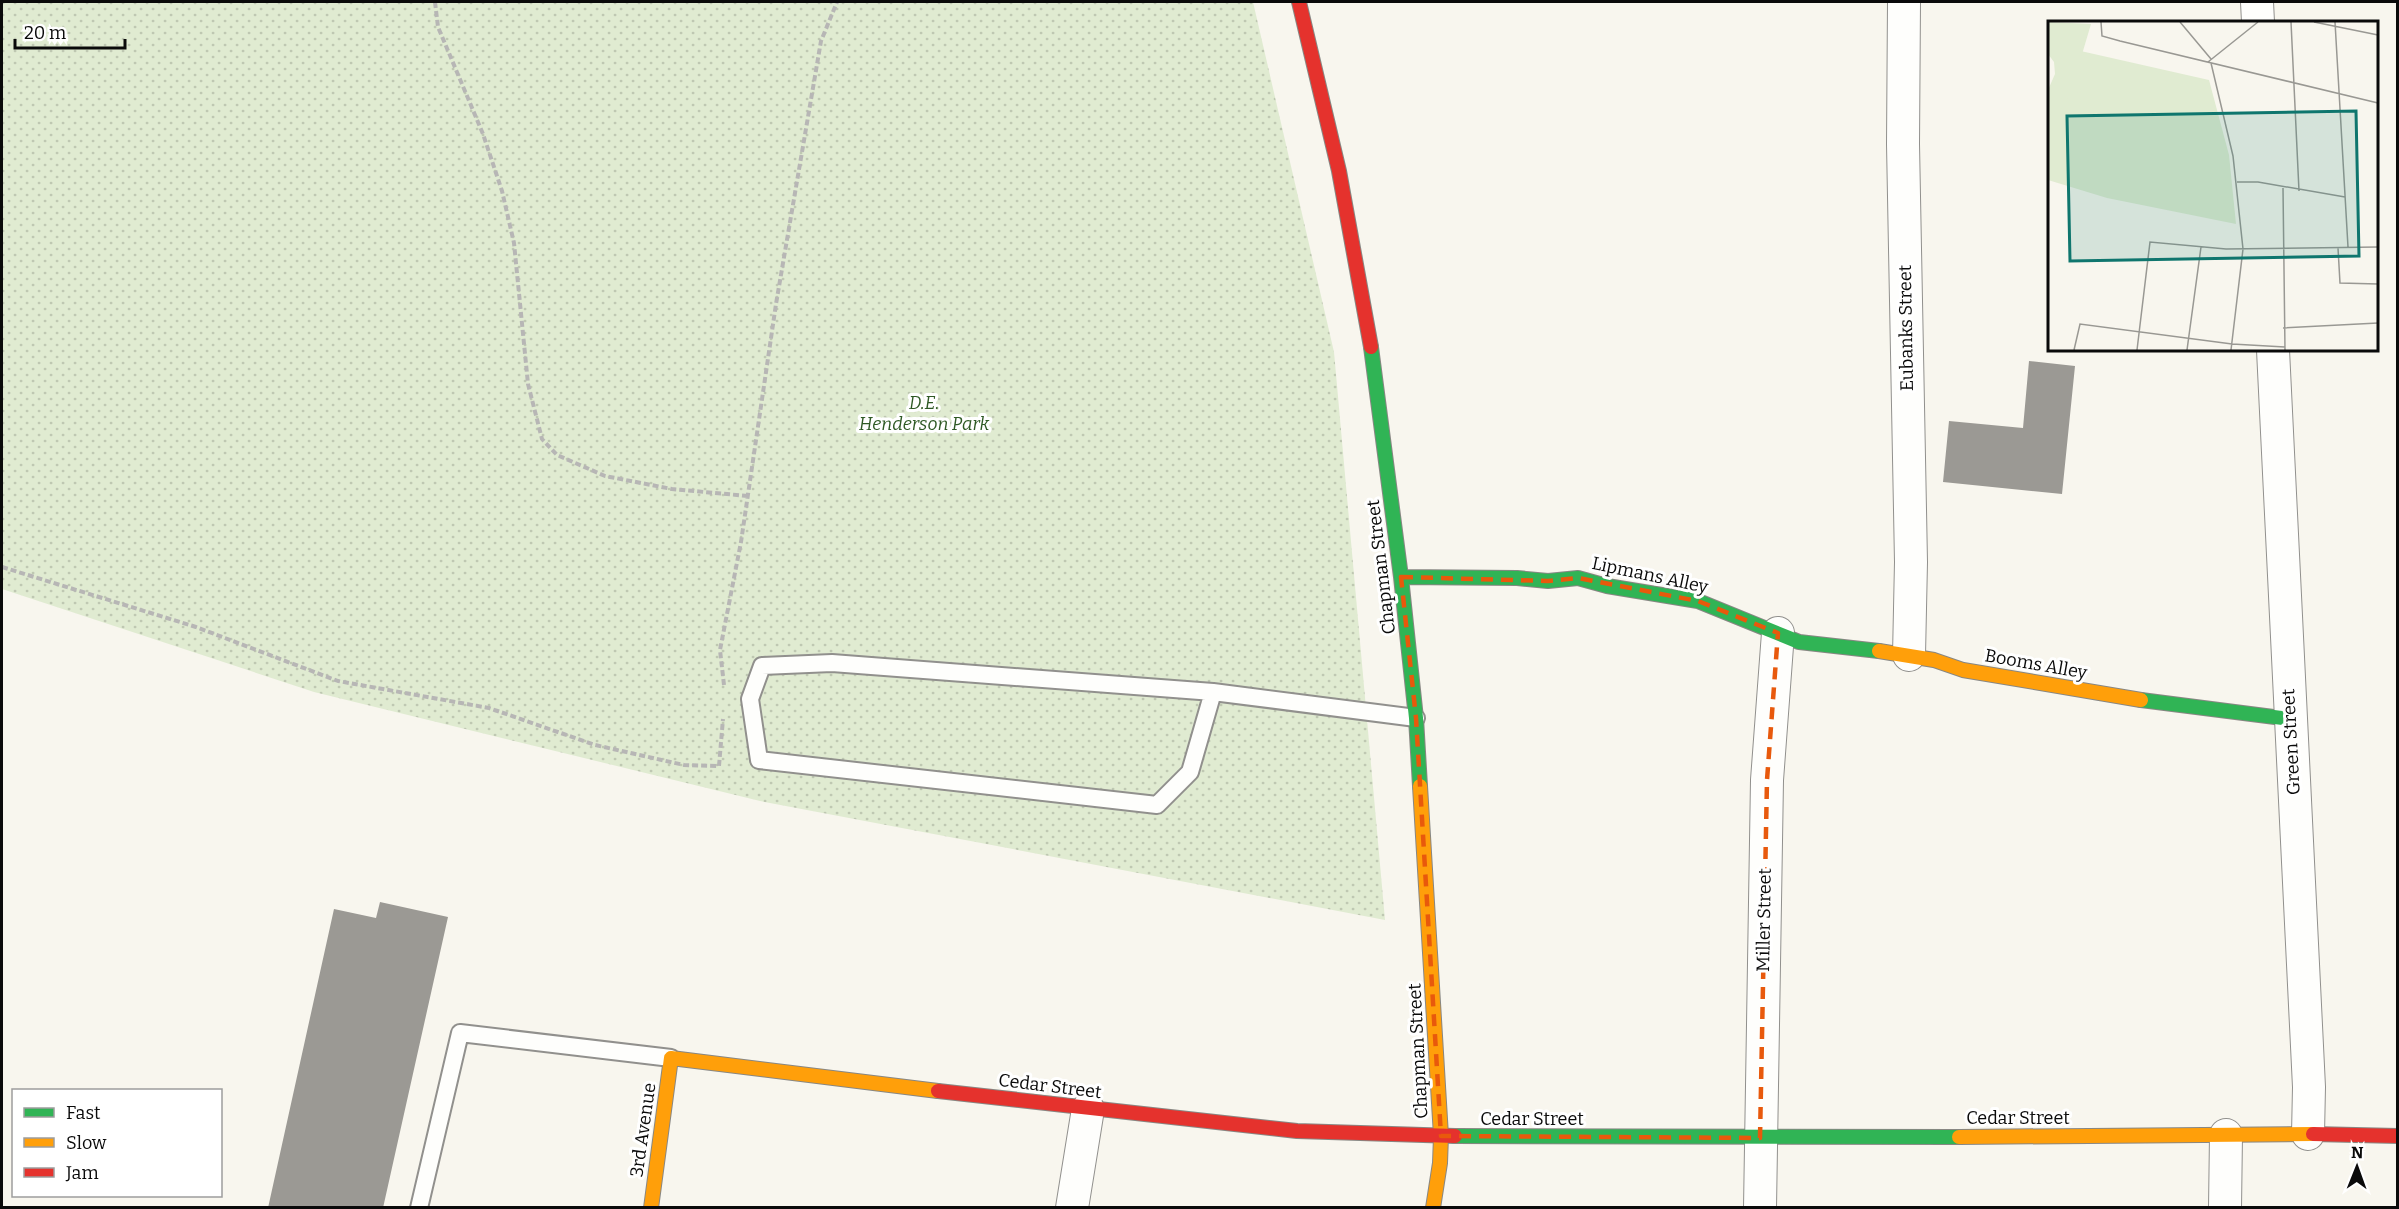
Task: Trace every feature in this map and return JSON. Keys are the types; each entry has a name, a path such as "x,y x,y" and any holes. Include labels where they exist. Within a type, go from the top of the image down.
{"street":[{"name":"Chapman Street","path":"1299,2 1339,171 1372,359 1401,577 1416,718 1441,1136 1440,1163 1432,1208"},
{"name":"Eubanks Street","path":"1904,2 1903,144 1911,562 1909,655"},
{"path":"2257,2 2258,21"},
{"name":"Green Street","path":"2273,351 2309,1087 2308,1134"},
{"name":"Lipmans Alley","path":"1401,577 1517,578 1548,581 1578,578 1607,586 1698,601 1778,633"},
{"name":"Booms Alley","path":"1778,633 1798,642 1909,655 1964,670 2140,700 2290,719"},
{"name":"Miller Street","path":"1760,1208 1767,780 1778,633"},
{"name":"Cedar Street","path":"671,1058 1088,1109 1297,1131 1441,1136 1760,1138 2308,1134 2397,1136"},
{"name":"3rd Avenue","path":"651,1208 671,1058"},
{"path":"1072,1208 1088,1109"},
{"path":"2225,1208 2226,1135"}],"lane":[{"path":"1213,692 1190,772 1157,805 759,760 750,699 762,666 832,663 1213,692 1416,718"},
{"path":"419,1208 459,1033 671,1058"}],"path":[{"path":"435,2 438,27 479,124 502,191 514,243 528,384 542,439 557,455 605,476 672,489 748,496"},
{"path":"725,696 720,650 748,496 776,304 821,41 837,2"},
{"path":"2,567 196,627 338,681 489,708 594,745 684,765 719,766 724,708"}],"highlighted area":[{"path":"1401,577 1548,581 1578,578 1698,601 1778,633 1767,780 1760,1138 1441,1136 1416,718"}],"green space":[{"name":"D.E. Henderson Park","path":"2,2 1253,2 1334,352 1385,920 760,801 314,692 2,589"}],"building":[{"path":"2029,361 2075,366 2062,494 1943,482 1949,421 2023,428"},
{"path":"380,902 448,917 383,1208 268,1208 334,909 376,918"}],"traffic: fast":[{"path":"1371,347 1401,577 1416,718 1420,786"},
{"path":"1401,577 1517,578 1548,581 1578,578 1607,586 1698,601 1799,642 1879,651"},
{"path":"2141,700 2290,719"},
{"path":"1455,1136 1959,1137"}],"traffic: slow":[{"path":"1879,651 1934,660 1963,670 2141,700"},
{"path":"1420,786 1441,1136 1440,1163 1433,1208"},
{"path":"651,1208 671,1058 938,1091"},
{"path":"1959,1137 2313,1134"}],"traffic: jam":[{"path":"1299,2 1339,171 1371,347"},
{"path":"938,1091 1297,1131 1455,1136"},
{"path":"2313,1134 2398,1136"}]}
